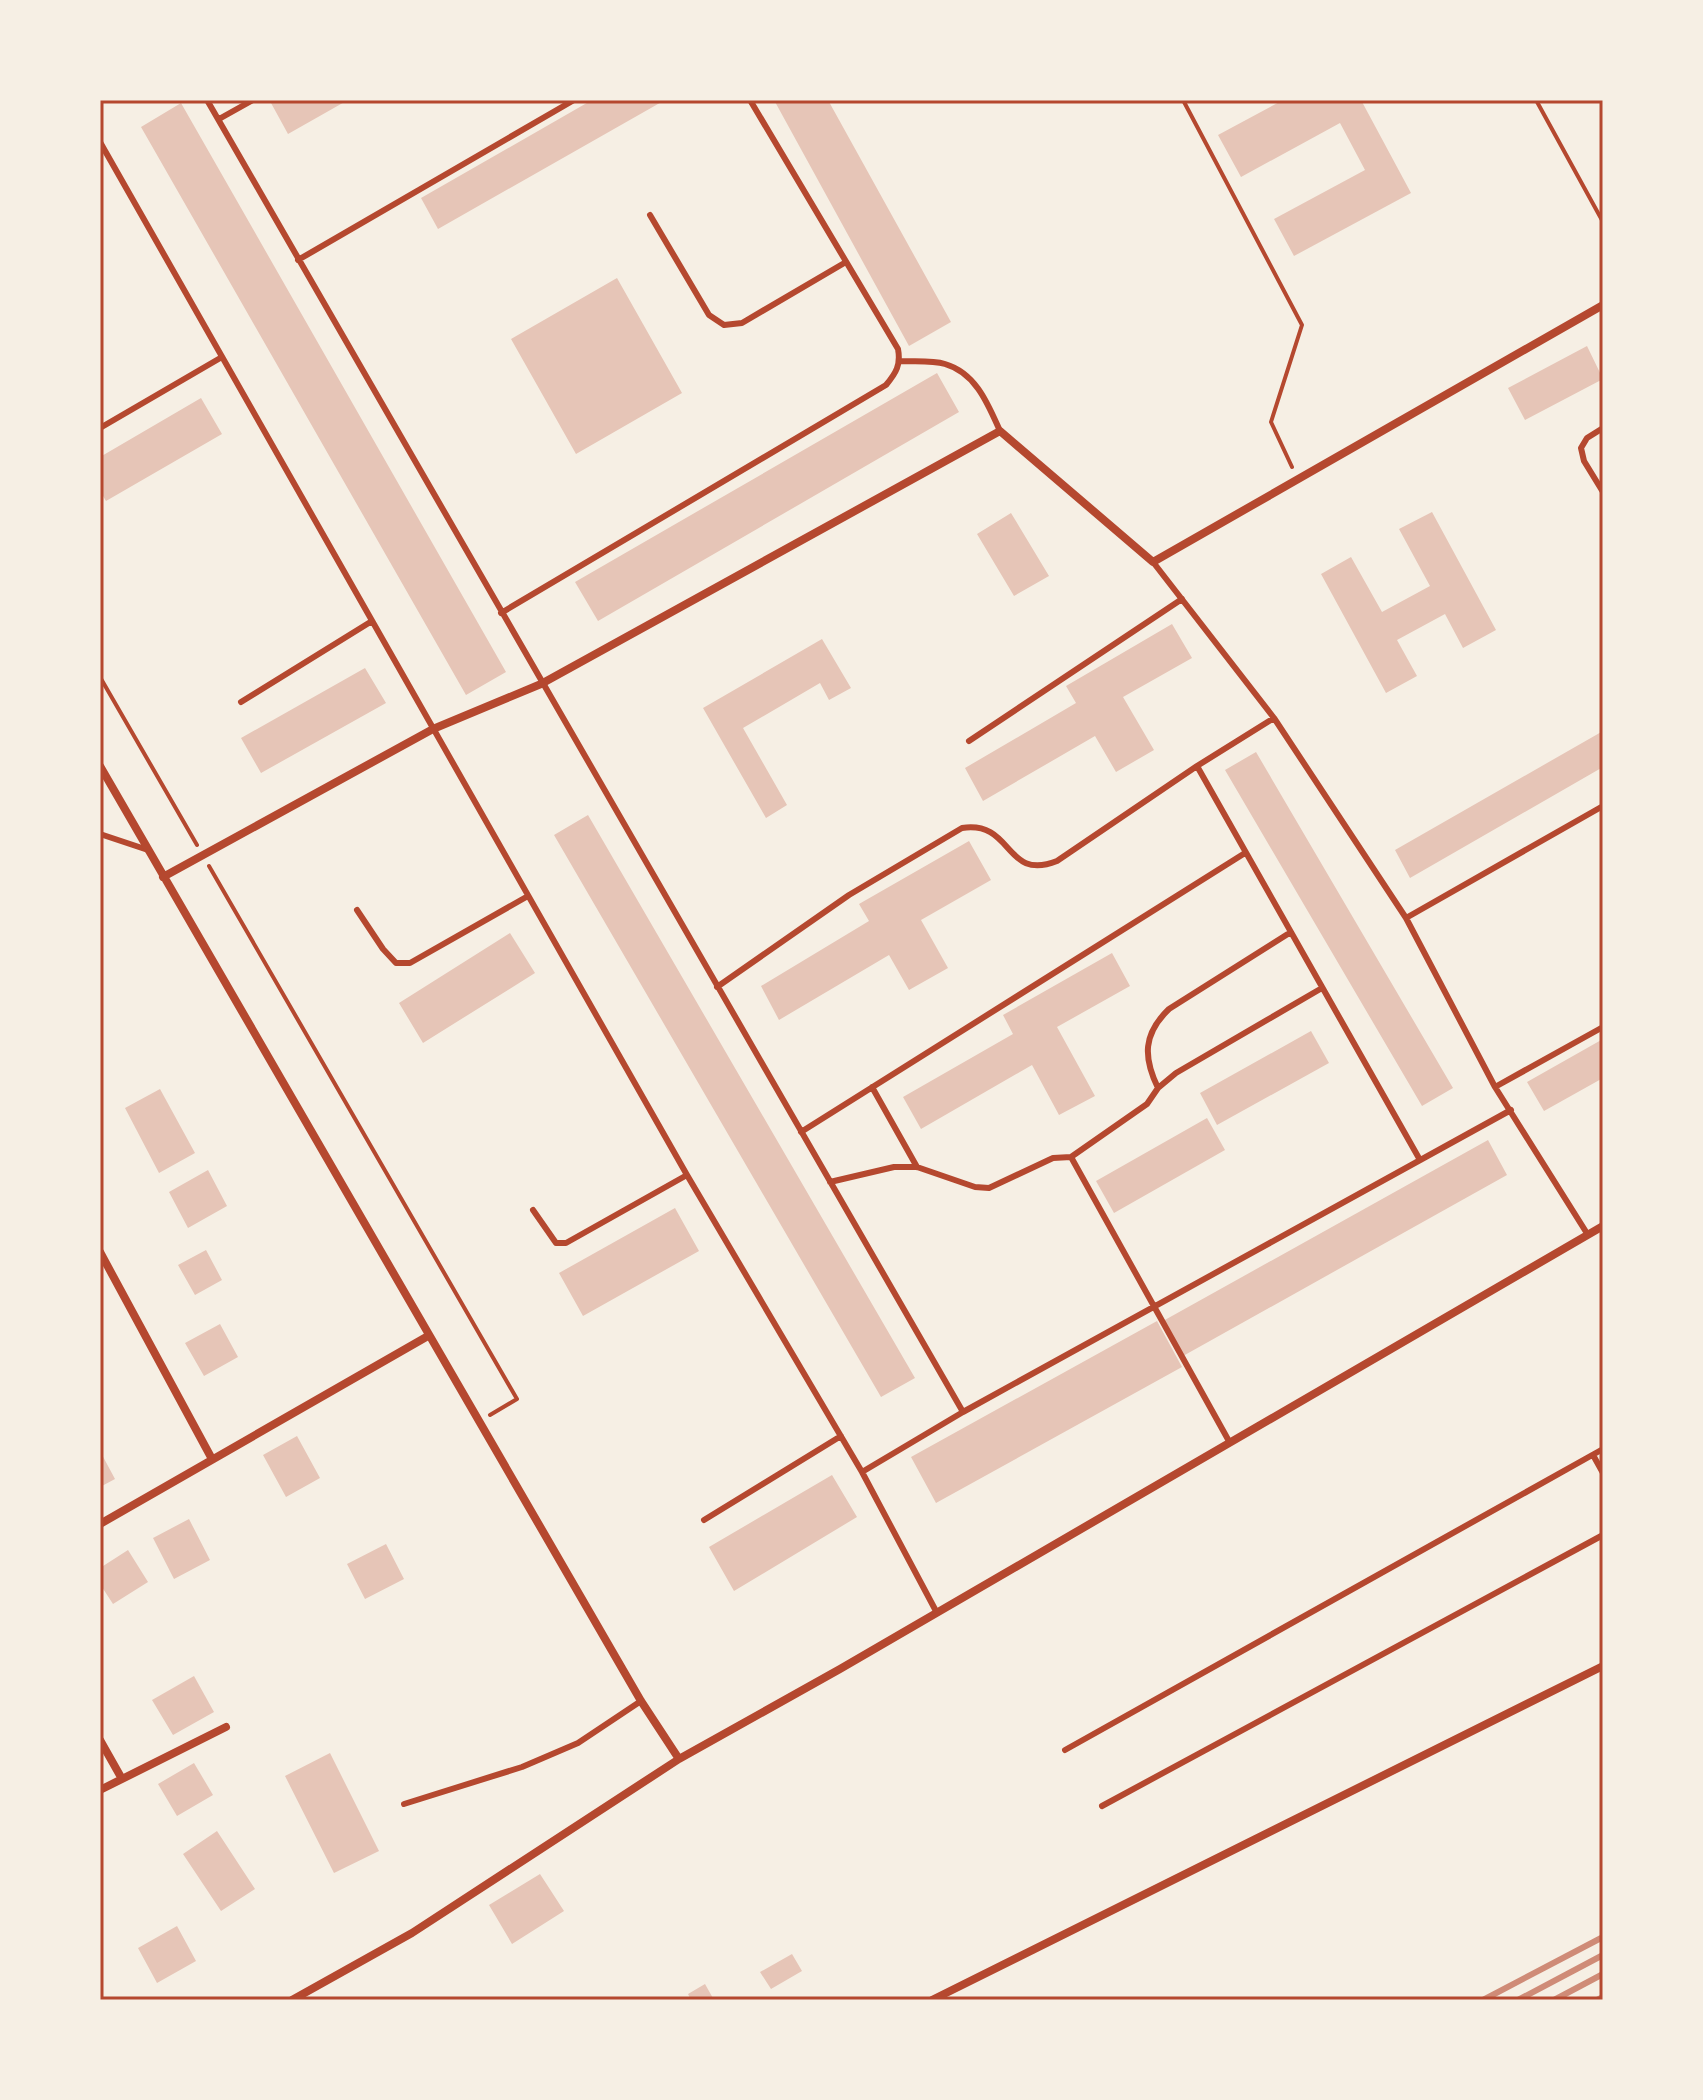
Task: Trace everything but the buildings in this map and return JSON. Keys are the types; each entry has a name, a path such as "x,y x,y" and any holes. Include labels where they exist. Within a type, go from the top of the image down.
{"street":[{"path":"163,877 433,729 541,684 1000,431 1153,562 1603,305"},
{"path":"100,766 428,1336 641,1701 679,1759"},
{"path":"292,2000 412,1933 679,1759 937,1613 1603,1226"},
{"path":"100,1252 212,1459"},
{"path":"100,1524 428,1336"},
{"path":"932,2000 1603,1666"},
{"path":"100,1790 226,1727"},
{"path":"100,1740 122,1779"}],"lane":[{"path":"207,100 963,1412"},
{"path":"219,119 253,100"},
{"path":"298,260 574,100"},
{"path":"501,613 886,385 895,374 900,361 898,349 750,100"},
{"path":"100,142 687,1175 862,1472 937,1613"},
{"path":"650,215 709,315 724,325 742,323 846,262"},
{"path":"100,428 222,357"},
{"path":"900,361 944,363 964,373 984,396 1000,431"},
{"path":"1603,428 1587,438 1581,448 1584,461 1603,492"},
{"path":"1153,562 1274,718 1406,918 1495,1087 1588,1235"},
{"path":"969,741 1182,599"},
{"path":"241,702 372,621"},
{"path":"717,987 849,895 962,828 983,827 994,833 1022,863 1037,867 1047,865 1274,718"},
{"path":"1197,766 1420,1160"},
{"path":"1406,918 1603,806"},
{"path":"100,834 148,850"},
{"path":"801,1132 1245,853"},
{"path":"357,910 396,963 410,963 528,896"},
{"path":"1158,1088 1148,1068 1147,1056 1151,1029 1159,1018 1291,932"},
{"path":"830,1182 894,1167 917,1167 975,1187 989,1188 1053,1158 1071,1157 1147,1104 1158,1088 1176,1073 1322,988"},
{"path":"1495,1087 1603,1027"},
{"path":"872,1087 917,1167"},
{"path":"862,1472 963,1412 1511,1110"},
{"path":"1071,1157 1230,1443"},
{"path":"533,1210 556,1243 566,1243 687,1175"},
{"path":"704,1520 841,1436"},
{"path":"1065,1750 1603,1449"},
{"path":"1593,1455 1603,1473"},
{"path":"1102,1806 1603,1535"},
{"path":"404,1804 522,1767 578,1743 641,1701"}],"path":[{"path":"1183,100 1302,325 1271,422 1298,480"},
{"path":"1536,100 1603,222"},
{"path":"100,677 517,1399 479,1422"}],"railway":[{"path":"1483,2000 1603,1937"},
{"path":"1518,2000 1603,1955"},
{"path":"1554,2000 1603,1974"},
{"path":"1597,2000 1603,1997"}]}
